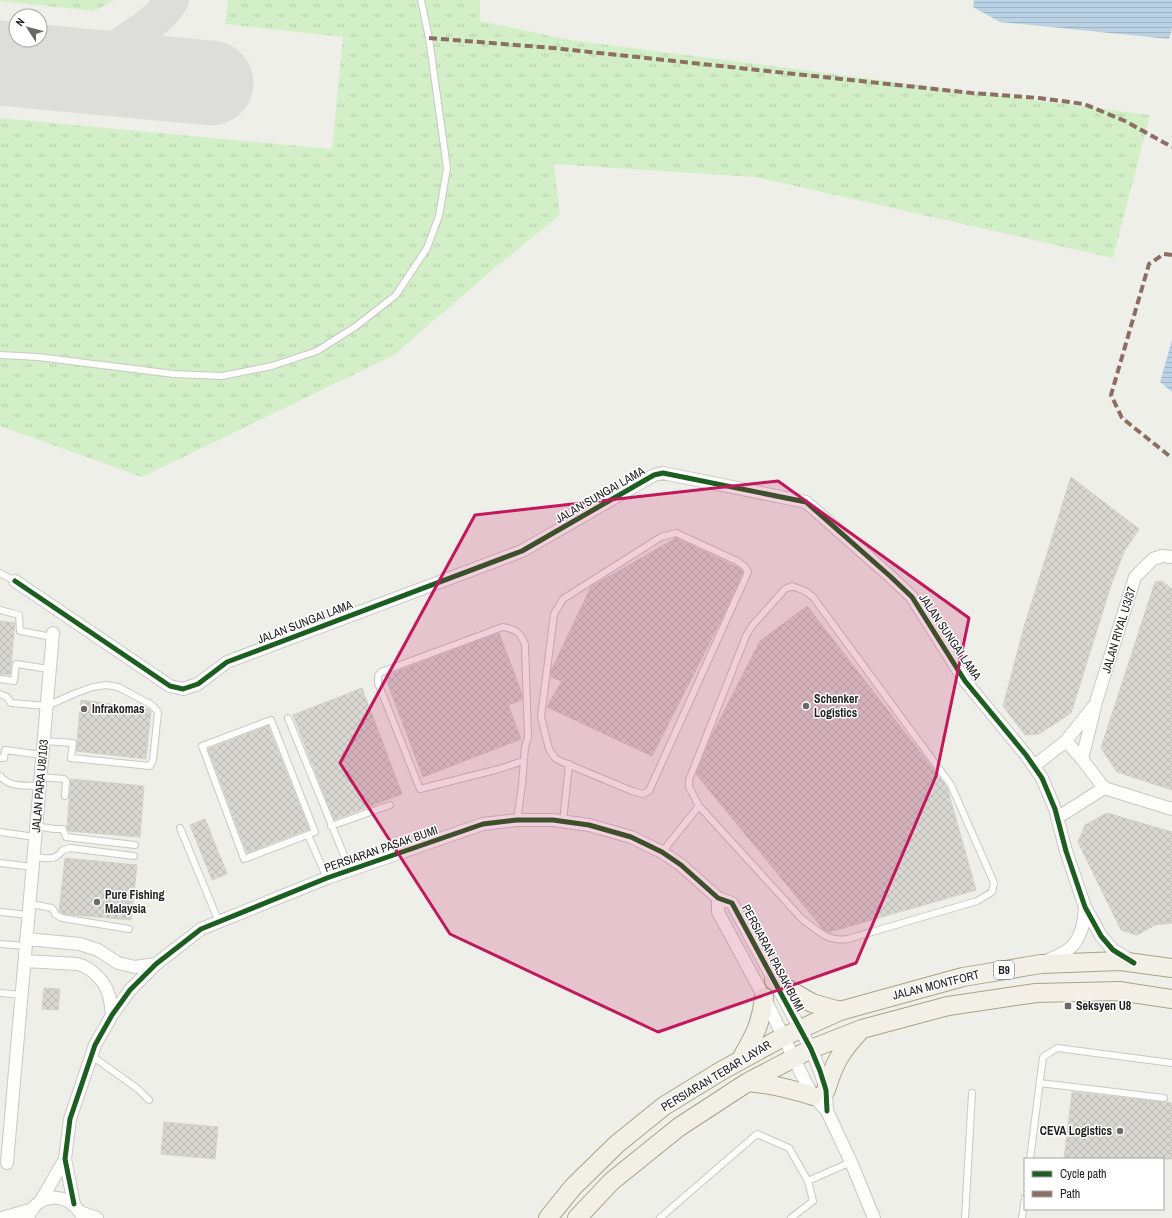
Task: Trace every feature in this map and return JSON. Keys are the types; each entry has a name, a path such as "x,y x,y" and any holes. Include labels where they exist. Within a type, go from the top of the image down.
{"main road":[{"name":"JALAN MONTFORT","path":"800,1029 840,1011 963,976 1041,964 1120,961 1172,968"},
{"path":"774,981 812,1003 840,1011"},
{"name":"JALAN MONTFORT","path":"811,1049 862,1029 948,1006 1036,993 1119,992 1172,1000"},
{"path":"742,1059 756,1032 762,1016 764,997"},
{"name":"PERSIARAN TEBAR LAYAR","path":"548,1218 573,1187 617,1144 658,1110 708,1078 800,1029"},
{"path":"748,1082 820,1093 839,1056 845,1047 862,1029"},
{"name":"PERSIARAN TEBAR LAYAR","path":"577,1218 612,1181 679,1127 748,1082 811,1049"}],"street":[{"name":"JALAN SUNGAI LAMA","path":"15,580 170,686 183,689 198,684 227,662 522,551 654,476 663,473 806,502 892,577 912,597 965,681 1034,766 1042,778 1057,818 1066,851 1085,906 1101,936 1113,950 1134,963"},
{"name":"JALAN RIYAL U3/37","path":"1082,759 1096,702 1135,577 1153,559 1162,556 1172,557"},
{"name":"JALAN PARA U8/103","path":"7,1163 52,635"},
{"path":"1034,766 1066,742 1096,702"},
{"path":"1066,742 1082,759 1104,788 1172,809"},
{"path":"1057,818 1104,788"},
{"name":"PERSIARAN PASAK BUMI","path":"79,1211 65,1159 70,1119 95,1045 112,1015 130,990 156,964 201,929 327,878 483,824 517,820 553,820 589,825 631,837 662,852 681,865 718,898 732,903 811,1049 820,1071 820,1093"},
{"path":"718,898 718,912 764,997 783,1037 794,1057 820,1093 874,1218"},
{"path":"1041,964 1068,950 1077,940 1083,925 1085,906"},
{"path":"26,942 80,944 98,950 118,963 135,967 156,964"},
{"path":"25,961 77,964 85,966 102,981 109,995 112,1015"},
{"name":"PERSIARAN PASAK BUMI","path":"33,1210 65,1159"},
{"path":"2,1218 33,1210 51,1198 63,1199 79,1211 97,1218"}],"lane":[{"path":"0,355 174,374 222,376 272,366 317,351 355,327 396,295 426,248 439,216 447,168 429,38 422,0"},
{"path":"676,533 744,566 748,572 647,793 643,794 632,791 569,764 555,758 549,749 541,717 554,614 563,599 661,537 676,533"},
{"path":"0,573 15,580"},
{"path":"792,586 805,591 813,597 951,785 994,883 992,892 976,901 848,939 837,940 825,936 802,919 699,806 689,787 689,780 746,636 752,626 785,589 792,586"},
{"path":"0,610 19,615 20,631 52,635"},
{"path":"517,820 522,785 523,761 528,738 525,645 522,636 510,628 503,627 493,629 381,672 378,676 378,683 420,789 499,769 523,761"},
{"path":"0,680 14,681 16,664 49,669"},
{"path":"0,694 7,697 11,703 47,706 93,687 118,687 152,705 158,712 153,760 150,766 71,758 73,743 43,741"},
{"path":"288,718 350,870"},
{"path":"272,720 315,832 308,835 244,859 202,746 272,720"},
{"path":"0,758 4,758 5,750 42,755"},
{"path":"563,822 569,764"},
{"path":"0,776 4,782 10,784 64,779 66,781 65,796"},
{"path":"331,826 390,805"},
{"path":"662,852 699,806"},
{"path":"180,828 219,922"},
{"path":"0,832 63,829 66,837 135,845"},
{"path":"308,835 327,878"},
{"path":"0,863 33,862 52,859 58,856 63,850 70,848 134,856"},
{"path":"0,912 52,908 56,915 62,918 129,929"},
{"path":"0,944 26,942"},
{"path":"0,993 22,995"},
{"path":"1030,1158 1043,1057 1057,1048 1172,1063"},
{"path":"92,1056 138,1089 149,1100"},
{"path":"1040,1083 1164,1098"},
{"path":"965,1218 972,1093"},
{"path":"660,1218 757,1134 789,1148 808,1181 814,1201 791,1218"},
{"path":"808,1181 851,1162"},
{"path":"1022,1218 1024,1205"}],"highlighted area":[{"path":"778,481 969,618 936,776 856,963 658,1032 450,934 340,763 475,515"}],"green space":[{"path":"0,0 114,0 94,11"},
{"path":"228,0 480,0 480,21 570,40 1150,115 1113,258 755,177 554,164 560,215 497,266 394,355 142,477 0,426 0,118 332,149 343,37 225,24"}],"water":[{"path":"974,0 1172,0 1172,29 1169,39 1000,22 973,7"},
{"path":"1172,340 1172,392 1160,382"}],"building":[{"path":"1071,477 1139,529 1125,550 1112,582 1071,713 1039,734 1025,735 1003,706 1024,627"},
{"path":"676,538 741,569 743,572 720,622 652,756 547,707 562,681 551,677 551,671 591,587"},
{"path":"1162,581 1172,589 1172,790 1117,772 1101,748 1155,582"},
{"name":"Schenker Logistics","path":"807,606 947,787 976,890 829,932 823,929 696,774 710,739 760,641"},
{"path":"0,621 15,623 10,675 0,674"},
{"path":"499,633 522,694 522,700 508,705 521,739 423,777 385,676"},
{"path":"362,688 402,794 334,820 293,715"},
{"path":"81,700 149,709 151,711 146,759 76,751"},
{"path":"268,726 309,829 247,853 208,749"},
{"path":"71,779 144,786 140,837 69,831 67,827"},
{"path":"1107,813 1172,832 1172,923 1155,925 1137,935 1121,930 1078,842 1085,825"},
{"path":"205,819 227,874 212,880 190,825"},
{"path":"65,858 137,865 131,920 63,914 59,912"},
{"path":"44,988 60,989 58,1010 42,1009"},
{"name":"CEVA Logistics","path":"1072,1092 1172,1103 1172,1159 1064,1158"},
{"path":"164,1122 218,1127 215,1159 161,1154"}],"taxiway":[{"path":"30,66 83,58 114,48 150,24 160,15 172,0"}],"runway":[{"path":"0,63 211,83"}],"marked path":[{"path":"429,38 553,48 972,93 1039,98 1084,104 1125,121 1172,147"},
{"path":"1172,255 1164,254 1149,264 1111,395 1122,418 1172,458"}],"cycle path":[{"path":"15,581 170,686 183,689 198,684 227,662 522,551 654,475 663,473 806,502 912,597 965,681 1026,755 1042,778 1055,809 1066,851 1085,907 1101,936 1113,950 1134,963"},
{"path":"74,1204 65,1159 70,1119 95,1045 112,1015 130,990 156,964 201,929 327,878 483,824 517,820 553,820 589,825 631,837 662,852 681,865 718,898 732,903 811,1049 826,1090 827,1111"}],"place":[{"name":"Schenker Logistics","path":"806,706"},
{"name":"Infrakomas","path":"84,709"},
{"name":"Pure Fishing Malaysia","path":"97,902"},
{"name":"Seksyen U8","path":"1068,1006"},
{"name":"CEVA Logistics","path":"1120,1131"}]}
